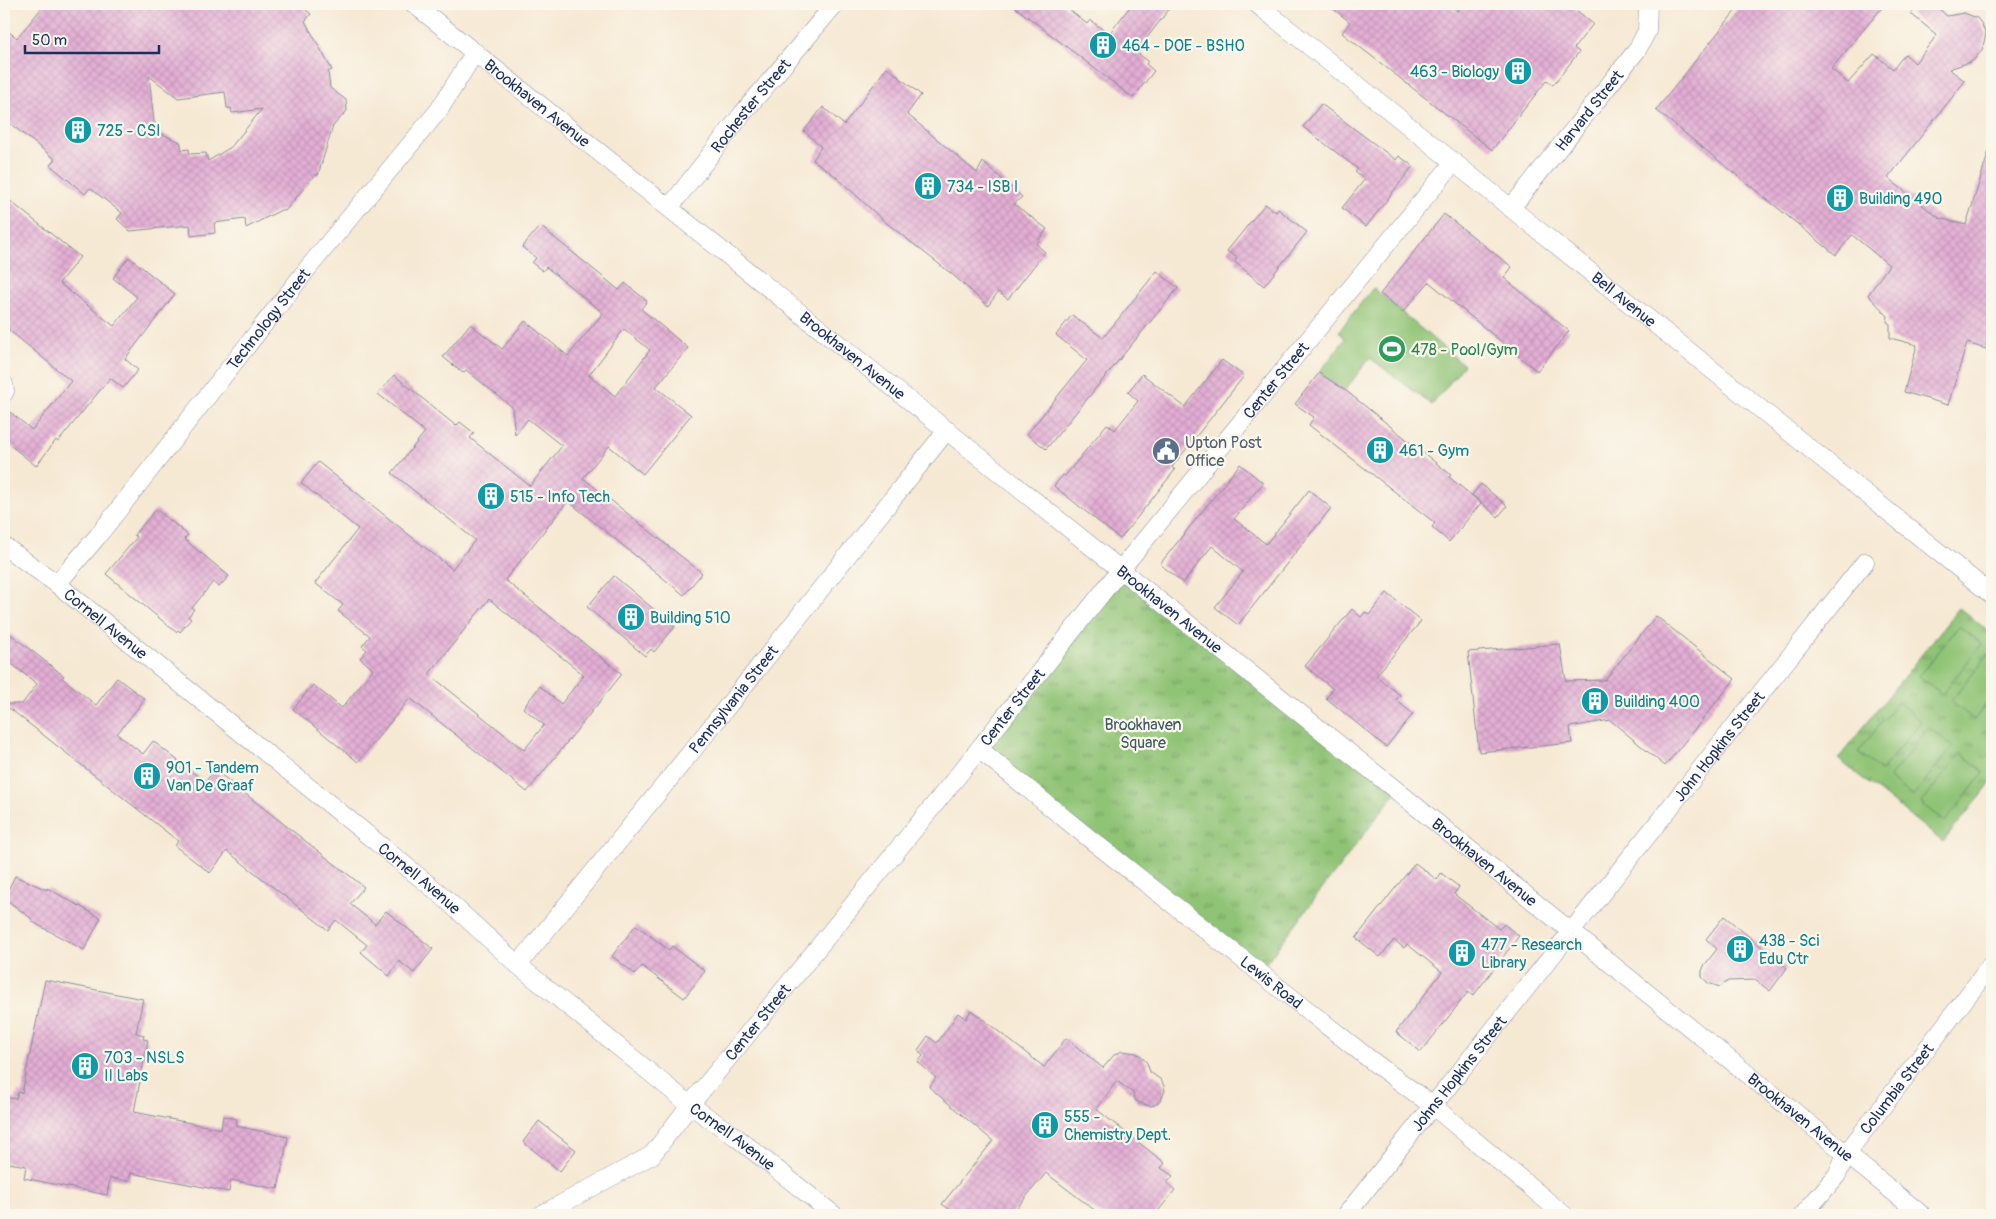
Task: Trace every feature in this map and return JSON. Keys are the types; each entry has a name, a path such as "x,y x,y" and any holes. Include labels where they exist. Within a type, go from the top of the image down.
{"street":[{"name":"Brookhaven Avenue","path":"414,4 1121,569 1922,1215"},
{"name":"Rochester Street","path":"669,208 743,113 836,4"},
{"name":"Bell Avenue","path":"1257,4 1992,595"},
{"name":"Harvard Street","path":"1511,208 1637,50 1647,30 1648,4"},
{"name":"Technology Street","path":"57,584 97,537 308,268 439,110 475,52"},
{"name":"Center Street","path":"541,1215 652,1155 690,1105 979,749 1121,569 1454,162"},
{"path":"4,384 4,393"},
{"name":"Pennsylvania Street","path":"518,965 706,734 947,430"},
{"name":"Cornell Avenue","path":"4,546 57,584 439,893 518,965 690,1105 736,1137 834,1215"},
{"name":"John Hopkins Street","path":"1572,932 1865,562"},
{"name":"Lewis Road","path":"979,749 1372,1061 1434,1106 1564,1215"},
{"name":"Johns Hopkins Street","path":"1346,1215 1572,932"},
{"name":"Columbia Street","path":"1803,1215 1836,1175 1846,1154 1992,964"}],"green space":[{"name":"478 - Pool/Gym","path":"1373,288 1464,365 1432,405 1370,358 1345,390 1319,373 1345,339 1339,331"},
{"name":"Brookhaven Square","path":"1121,569 1397,791 1259,972 979,749"},
{"path":"1959,608 1992,634 1992,781 1943,842 1838,759"},
{"path":"1959,626 1982,644 1942,694 1919,676"},
{"path":"1991,651 1992,697 1974,720 1951,701"},
{"path":"1898,702 1921,721 1881,771 1858,752"},
{"path":"1929,728 1953,746 1913,796 1889,778"},
{"path":"1961,753 1984,772 1945,822 1921,803"}],"building":[{"name":"725 - CSI","path":"45,4 299,4 311,14 305,21 332,70 328,72 330,88 346,100 347,111 333,126 318,175 315,175 285,211 281,210 246,228 245,219 214,223 215,233 191,236 190,225 130,231 117,219 122,213 90,188 85,194 50,165 55,159 4,119 4,28 17,38","holes":["149,76 178,98 225,92 227,108 231,108 232,113 262,109 231,147 208,161 206,153 190,154 189,149 182,150 180,142 155,131"]},
{"name":"464 - DOE - BSHO","path":"1011,4 1062,4 1087,24 1090,20 1109,34 1132,4 1173,4 1136,52 1148,61 1146,64 1154,71 1133,98"},
{"name":"463 - Biology","path":"1327,4 1449,4 1457,11 1463,4 1579,4 1575,9 1593,24 1574,48 1579,52 1553,85 1547,80 1492,150 1342,33 1350,22"},
{"name":"Building 490","path":"1741,4 1885,4 1831,69 1848,83 1874,54 1893,69 1905,54 1915,63 1937,35 1911,14 1920,4 1933,4 1947,16 1964,13 1977,18 1981,23 1986,34 1982,50 1973,61 1949,69 1965,81 1888,178 1939,218 1966,225 1989,151 1992,151 1992,351 1967,343 1948,405 1904,392 1917,345 1890,338 1890,324 1887,322 1888,316 1868,295 1889,265 1852,235 1836,255 1656,110"},
{"name":"734 - ISB I","path":"887,67 921,95 907,114 977,173 983,162 1022,197 1014,204 1047,229 1036,244 1045,252 1008,299 998,292 988,306 953,275 884,221 834,175 813,160 821,147 804,131 823,107 844,125"},
{"path":"1321,104 1396,160 1399,156 1413,166 1366,227 1342,208 1365,179 1355,172 1358,169 1303,127"},
{"path":"4,196 80,257 59,283 114,326 137,297 113,278 129,257 175,294 125,359 138,370 123,388 110,378 36,466 4,440 4,420 10,412 32,430 71,381 4,326"},
{"path":"1265,204 1276,212 1278,209 1307,232 1264,286 1235,262 1237,258 1227,251"},
{"path":"1444,214 1512,267 1504,278 1569,331 1537,371 1429,282 1403,312 1380,294"},
{"name":"515 - Info Tech","path":"540,226 619,290 625,283 647,301 641,309 688,348 656,387 691,415 643,474 609,446 583,478 702,573 684,595 568,501 505,580 622,674 527,792 410,698 358,762 293,709 313,685 342,708 373,669 360,658 367,650 362,646 370,636 338,611 343,605 315,583 358,529 301,483 318,462 452,569 475,540 392,473 425,432 378,394 394,375 456,426 460,422 474,433 470,438 530,486 562,446 528,419 515,435 512,407 466,370 463,373 443,357 470,324 502,349 525,321 568,356 603,313 546,267 543,271 532,263 536,258 522,247","holes":["624,329 650,350 615,396 589,375","489,599 584,675 561,704 540,686 523,708 544,725 524,750 429,674"]},
{"path":"1157,271 1178,288 1046,449 1027,434 1087,360 1056,335 1072,315 1103,338"},
{"name":"Upton Post Office","path":"1222,360 1244,376 1172,467 1175,470 1120,539 1054,486 1063,475 1065,476 1107,424 1115,430 1138,401 1128,392 1142,374 1185,407"},
{"name":"461 - Gym","path":"1319,373 1345,390 1451,475 1449,477 1481,503 1449,542 1432,527 1435,523 1309,425 1314,417 1295,404"},
{"path":"1240,464 1263,483 1234,519 1266,544 1309,490 1331,508 1238,625 1215,607 1243,572 1212,546 1183,583 1160,564"},
{"path":"1481,484 1507,506 1498,517 1472,495"},
{"path":"156,509 188,535 184,539 229,576 219,587 213,582 192,608 194,609 188,617 191,619 180,632 178,630 176,632 106,574 137,537 134,535"},
{"name":"Building 510","path":"614,576 675,627 654,652 651,649 645,656 587,607"},
{"path":"1387,593 1421,621 1376,676 1400,695 1396,700 1413,714 1386,747 1326,698 1333,689 1305,666 1352,609 1361,617 1365,612 1369,615"},
{"name":"Building 400","path":"1656,616 1735,679 1665,766 1610,720 1570,727 1572,743 1479,752 1468,652 1560,644 1566,681 1605,680"},
{"name":"901 - Tandem Van De Graaf","path":"4,629 64,676 62,678 96,705 117,678 145,699 117,734 143,754 153,741 205,782 215,770 364,887 350,904 375,924 386,911 433,949 414,973 399,961 389,976 361,952 367,945 336,920 328,930 227,851 210,873 175,846 178,841 4,704 22,704 37,684 4,658"},
{"name":"477 - Research Library","path":"1415,863 1437,880 1441,873 1459,887 1454,894 1499,929 1504,924 1519,936 1473,996 1468,992 1421,1052 1396,1032 1442,972 1407,944 1404,948 1394,940 1380,957 1356,938"},
{"path":"15,876 47,890 47,888 101,918 84,950 31,921 32,919 4,898"},
{"name":"438 - Sci Edu Ctr","path":"1724,916 1787,968 1770,991 1755,980 1728,981 1720,987 1708,983 1702,977 1704,966 1717,949 1706,939"},
{"path":"636,925 669,950 672,946 705,971 684,998 642,966 635,974 612,956"},
{"name":"703 - NSLS II Labs","path":"45,980 143,999 136,1033 144,1035 143,1039 148,1040 134,1112 221,1129 223,1116 237,1119 236,1126 288,1137 278,1189 231,1180 229,1192 131,1173 129,1181 110,1178 107,1195 24,1178 26,1166 4,1162 4,1097 16,1099 18,1092 22,1093"},
{"name":"555 - Chemistry Dept.","path":"971,1010 1044,1067 1066,1038 1103,1068 1114,1055 1122,1051 1136,1053 1141,1056 1147,1063 1150,1072 1161,1080 1164,1086 1165,1091 1160,1101 1150,1106 1140,1103 1135,1100 1133,1093 1117,1081 1096,1109 1165,1163 1161,1168 1173,1176 1167,1183 1175,1190 1155,1215 1101,1215 1046,1173 1011,1215 957,1215 942,1204 993,1141 929,1087 936,1078 918,1062 923,1056 918,1050 928,1036 937,1043 958,1013 966,1019"},
{"path":"539,1121 576,1150 560,1171 523,1142"}],"place":[{"name":"464 - DOE - BSHO","path":"1103,45"},
{"name":"463 - Biology","path":"1518,71"},
{"name":"725 - CSI","path":"78,130"},
{"name":"734 - ISB I","path":"928,186"},
{"name":"Building 490","path":"1840,198"},
{"name":"478 - Pool/Gym","path":"1392,349"},
{"name":"461 - Gym","path":"1380,450"},
{"name":"Upton Post Office","path":"1166,451"},
{"name":"515 - Info Tech","path":"491,496"},
{"name":"Building 510","path":"631,617"},
{"name":"Building 400","path":"1595,701"},
{"name":"901 - Tandem Van De Graaf","path":"147,776"},
{"name":"438 - Sci Edu Ctr","path":"1740,949"},
{"name":"477 - Research Library","path":"1462,953"},
{"name":"703 - NSLS II Labs","path":"85,1066"},
{"name":"555 - Chemistry Dept.","path":"1045,1125"}]}
